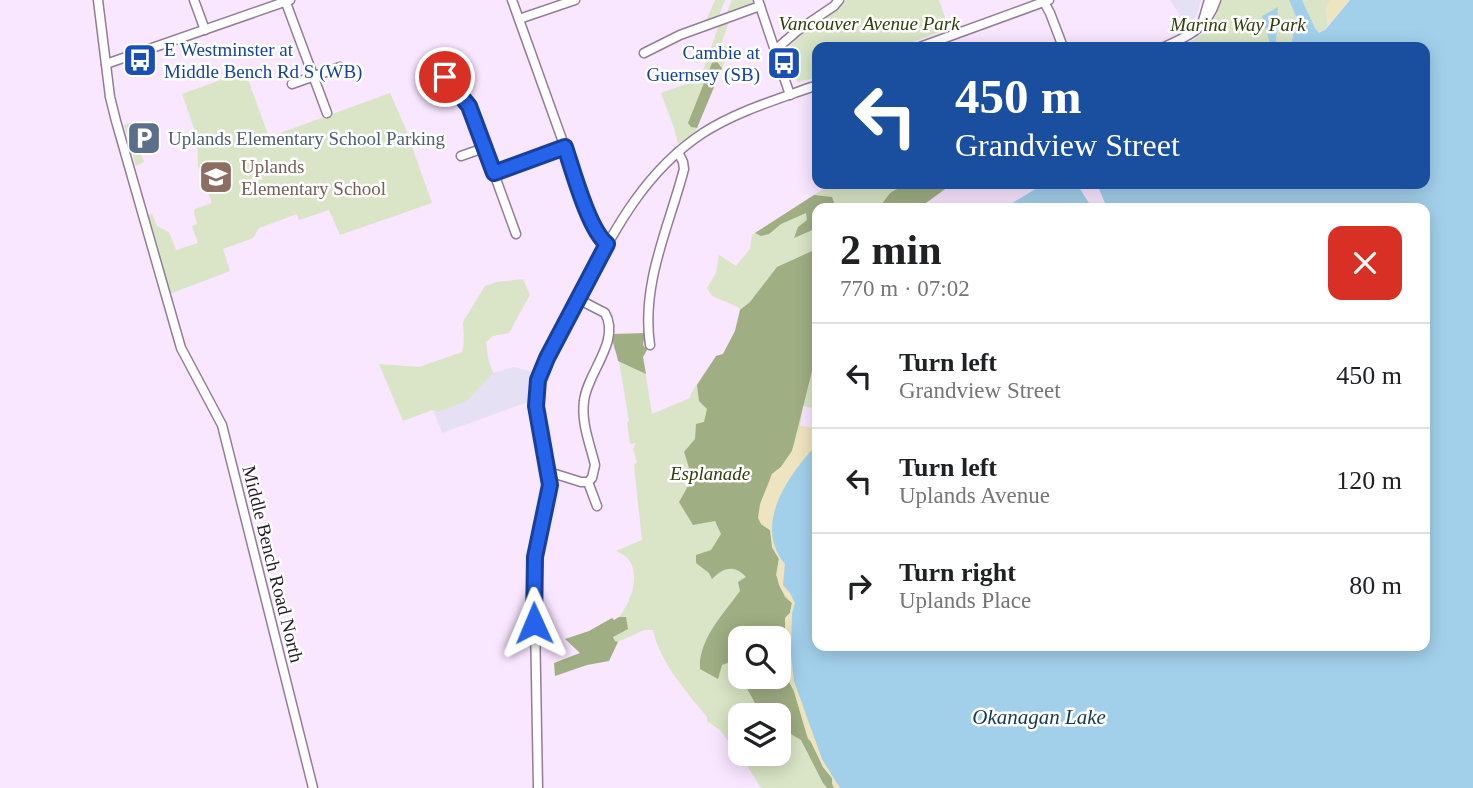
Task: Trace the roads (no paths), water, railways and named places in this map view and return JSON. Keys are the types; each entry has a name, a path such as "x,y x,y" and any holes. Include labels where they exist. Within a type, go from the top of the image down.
{"street":[{"name":"Middle Bench Road North","path":"99,0 116,121 184,355 222,425 313,788"},
{"path":"194,0 205,30"},
{"path":"106,64 287,0 327,113"},
{"path":"512,0 592,223 599,238 607,244"},
{"path":"519,19 575,0"},
{"path":"775,50 839,0"},
{"path":"1200,28 1209,0"},
{"path":"1175,42 1200,28 1210,16 1216,0"},
{"path":"934,42 1045,1 1061,42"},
{"path":"644,52 759,3 790,95"},
{"path":"292,85 340,67"},
{"path":"442,74 469,106 516,234"},
{"path":"538,788 534,564 549,492 549,472 537,413 536,390 547,358 607,244 636,196 678,152 722,122 812,87"},
{"path":"494,173 565,147"},
{"path":"461,156 484,148"},
{"path":"650,345 649,303 652,276 684,169 678,152"},
{"path":"549,472 588,482 592,478 595,465 584,423 584,399 606,344 609,325 605,313 578,299"},
{"path":"588,482 597,506"}],"water":[{"name":"Okanagan Lake","path":"1289,0 1302,0 1319,33 1325,30 1350,0 1473,0 1473,788 840,788 822,759 794,681 791,655 792,613 795,603 783,585 785,564 776,549 772,533 778,501 796,470 812,450 812,651 1430,651 1430,203 1105,203 1099,189 1430,189 1430,42 1292,42 1296,17"},
{"path":"1278,7 1276,42 1270,42 1262,16"},
{"path":"1036,189 1080,189 1089,203 1012,203"}],"place":[{"name":"E Westminster at Middle Bench Rd S (WB)","path":"140,60"},
{"name":"Cambie at Guernsey (SB)","path":"784,63"},
{"name":"Uplands Elementary School Parking","path":"144,138"},
{"name":"Uplands Elementary School","path":"216,177"}],"park label":[{"name":"Vancouver Avenue Park","path":"869,23"},
{"name":"Marina Way Park","path":"1238,24"},
{"name":"Esplanade","path":"710,473"}]}
